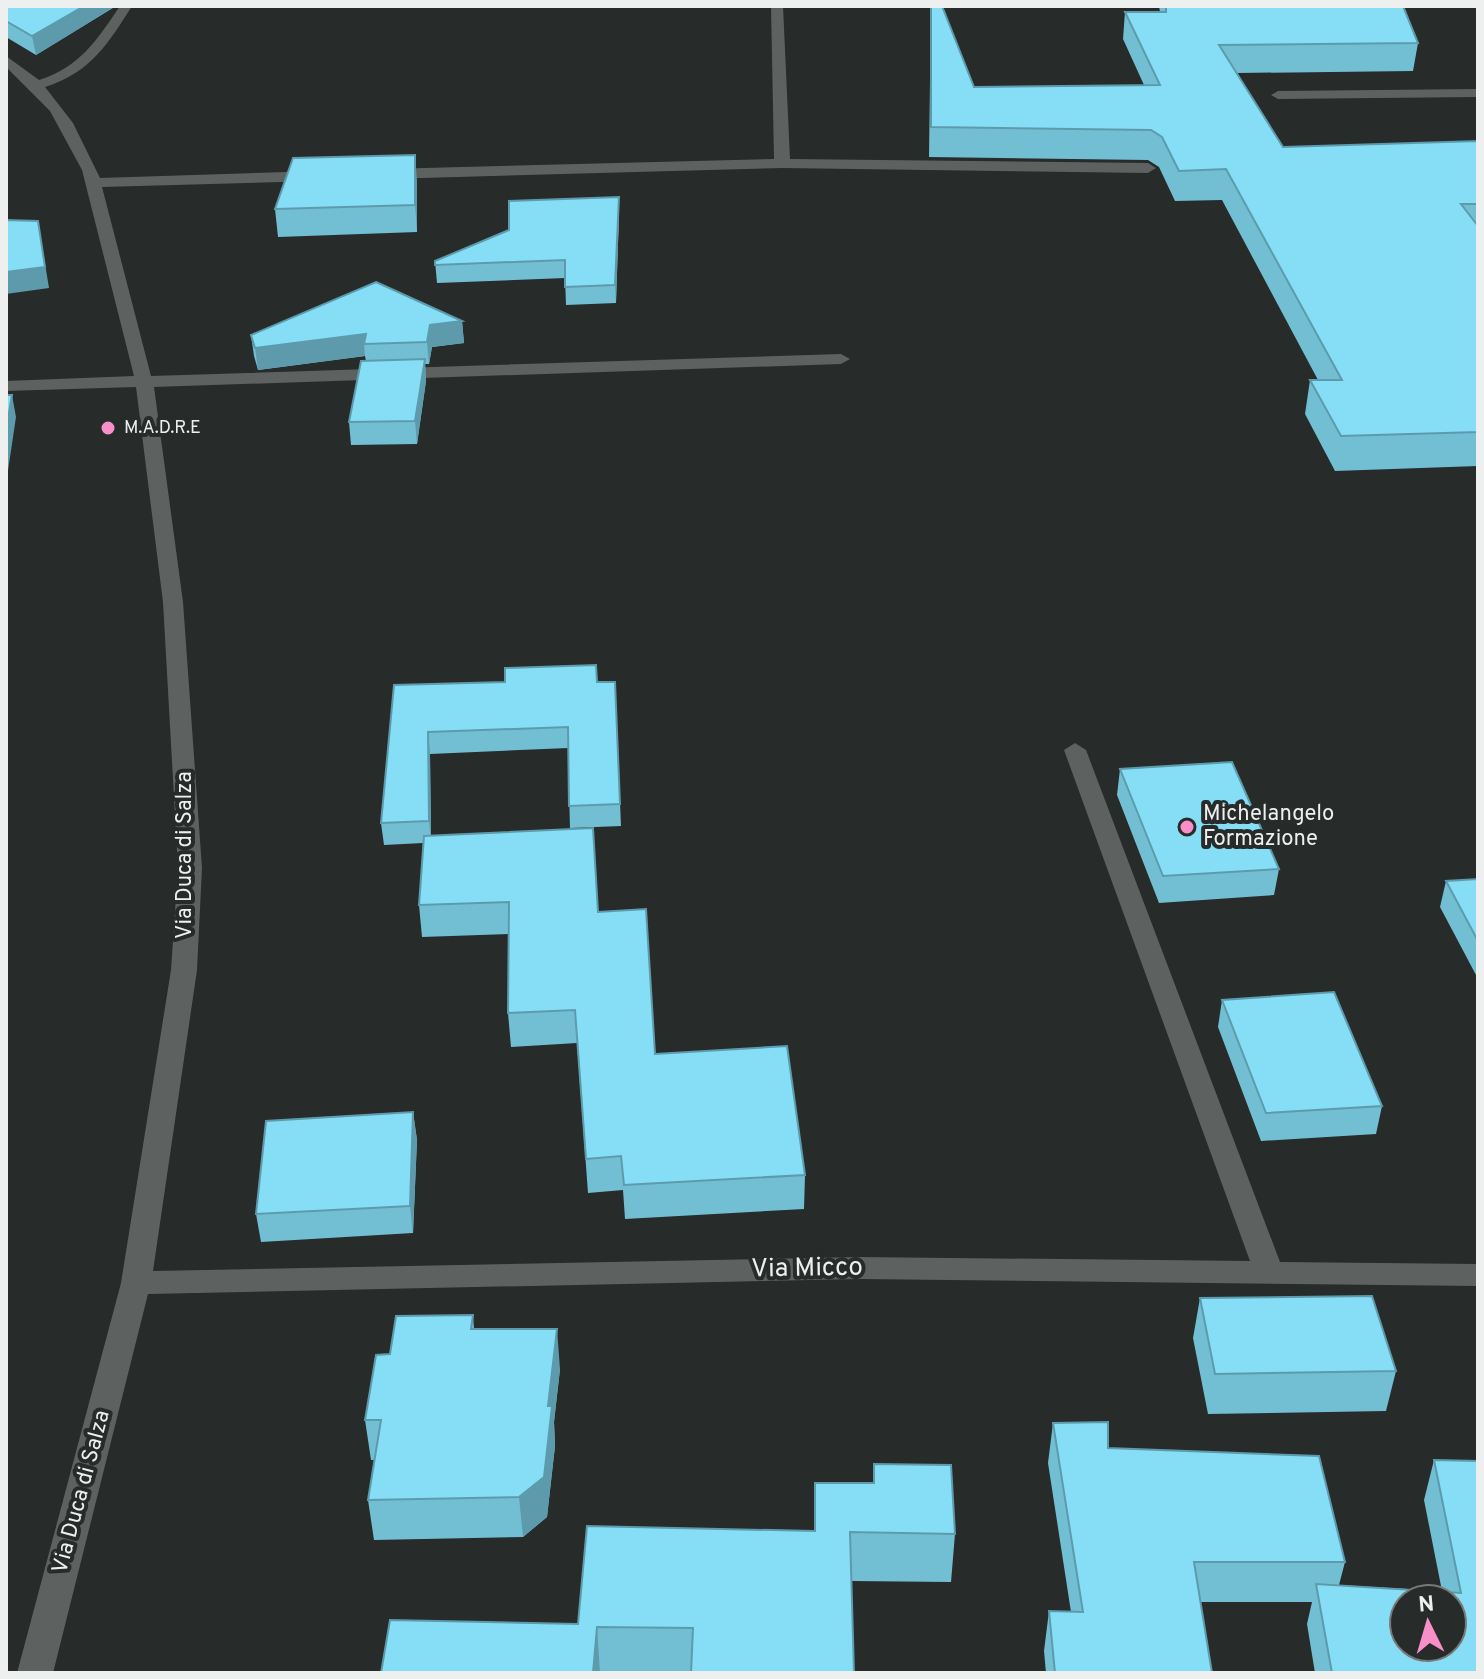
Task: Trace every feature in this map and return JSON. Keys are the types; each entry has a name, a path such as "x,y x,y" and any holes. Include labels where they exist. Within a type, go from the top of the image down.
{"street":[{"path":"39,84 64,78 88,63 126,6"},
{"path":"777,6 782,87 782,163"},
{"name":"Via Duca di Salza","path":"6,60 39,84 78,142 93,183 144,382 173,602 190,868 184,970 136,1283 35,1673"},
{"path":"1278,95 1478,93"},
{"path":"363,174 782,163 1148,168"},
{"path":"93,183 332,175"},
{"path":"6,386 841,359"},
{"path":"1075,750 1269,1272"},
{"name":"Via Micco","path":"136,1283 859,1268 1478,1275"}],"building":[{"path":"6,6 84,6 32,36 6,21"},
{"path":"931,6 942,6 974,87 1160,85 1125,12 1166,12 1166,6 1403,6 1418,43 1219,45 1283,147 1478,141 1478,204 1461,204 1478,226 1478,432 1341,436 1310,380 1342,380 1226,169 1179,171 1162,137 1151,130 931,127"},
{"path":"415,155 415,205 275,209 293,158"},
{"path":"619,197 615,285 565,287 565,260 435,265 435,261 509,230 509,201"},
{"path":"6,220 38,221 45,267 6,272"},
{"path":"376,282 462,321 430,325 427,342 364,344 366,334 255,348 251,335"},
{"path":"425,359 415,421 349,422 361,361"},
{"path":"6,395 12,395 6,431"},
{"path":"596,665 597,682 615,682 620,804 569,806 568,727 428,732 429,821 381,823 394,685 505,682 505,668"},
{"name":"Michelangelo Formazione","path":"1232,762 1279,869 1163,876 1120,769"},
{"path":"593,828 598,912 646,909 655,1054 787,1046 805,1175 624,1185 621,1156 586,1159 575,1010 508,1013 509,902 419,905 424,836"},
{"path":"1478,879 1478,941 1446,881"},
{"path":"1334,992 1382,1106 1266,1113 1222,1000"},
{"path":"413,1112 410,1206 256,1214 266,1121"},
{"path":"1372,1296 1396,1371 1215,1374 1200,1298"},
{"path":"473,1315 471,1329 557,1329 544,1477 519,1497 368,1500 381,1420 365,1420 376,1355 390,1354 396,1316"},
{"path":"1108,1422 1108,1448 1319,1456 1345,1562 1194,1562 1212,1673 1055,1673 1049,1611 1083,1612 1053,1423"},
{"path":"1434,1460 1478,1461 1478,1673 1332,1673 1316,1584 1388,1588 1388,1663 1468,1663 1468,1583 1459,1583"},
{"path":"874,1464 951,1465 955,1534 850,1532 854,1673 691,1673 693,1628 597,1627 593,1673 381,1673 390,1620 578,1624 587,1526 815,1531 815,1483 874,1483"}],"place":[{"name":"M.A.D.R.E","path":"108,428"},
{"name":"Michelangelo Formazione","path":"1187,827"}]}
